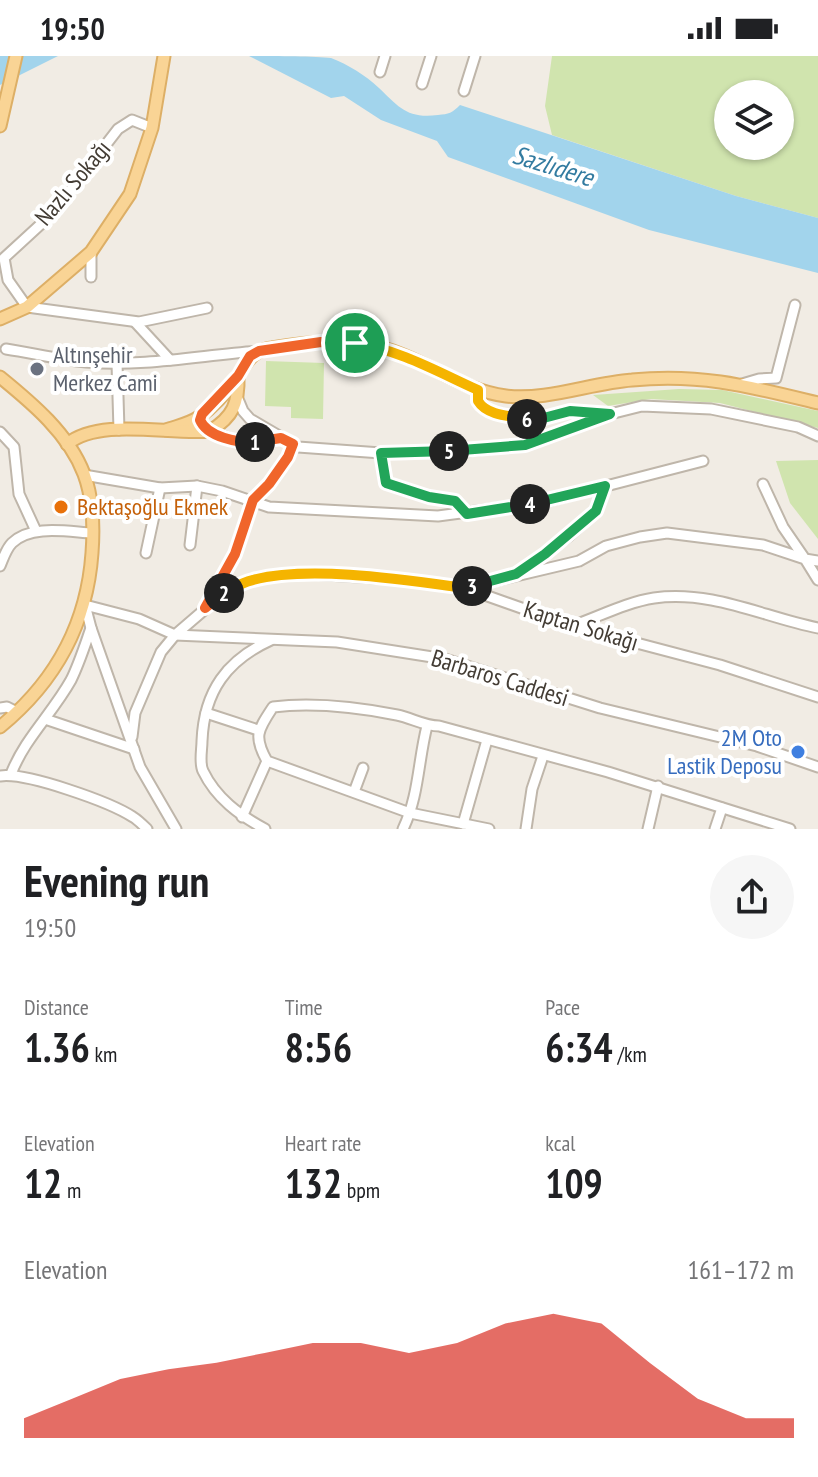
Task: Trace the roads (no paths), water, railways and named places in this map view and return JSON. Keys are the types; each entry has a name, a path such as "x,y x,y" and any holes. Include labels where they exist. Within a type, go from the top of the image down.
{"main road":[{"path":"0,126 16,56"},
{"path":"0,319 27,307 91,252 130,194 152,128 164,56"},
{"path":"166,430 189,423 202,414 238,376 246,360 259,351 321,342 391,350 478,390 518,397 634,379 705,378 818,403"},
{"path":"67,444 87,433 119,430 210,431 232,414 238,399 238,376"},
{"path":"0,727 48,679 68,643 85,605 93,533 84,475 67,444 31,404 1,378"},
{"path":"223,392 232,392 238,399"},
{"path":"202,414 201,423 210,431"}],"street":[{"path":"380,72 385,56"},
{"path":"422,84 431,56"},
{"path":"464,91 475,56"},
{"name":"Nazlı Sokağı","path":"27,307 8,280 4,258 53,213 118,129 132,120 152,128"},
{"path":"91,252 91,277"},
{"path":"742,384 776,378 795,305"},
{"path":"27,307 135,322 207,308"},
{"path":"135,322 170,360"},
{"path":"6,349 88,363 170,360 259,351"},
{"path":"117,363 119,430"},
{"path":"478,390 479,405 504,415 536,420 570,411 610,414"},
{"path":"238,399 250,419 281,438 308,449 381,453 467,451 525,445 610,414 642,406 711,409 798,427 818,436"},
{"path":"210,431 242,443 281,438"},
{"path":"0,432 14,447 19,494 36,531"},
{"path":"132,746 135,713 161,652 205,608 235,554 253,500 269,484 288,457 293,444"},
{"path":"381,453 386,483 429,497 455,501 467,514"},
{"path":"84,475 160,488 197,486 269,507 438,516 544,502 703,461"},
{"path":"763,484 783,527 818,580"},
{"path":"190,545 197,486"},
{"path":"516,574 569,536 596,511 605,486"},
{"path":"146,553 160,488"},
{"path":"0,566 10,544 24,534 36,531 93,533"},
{"path":"465,588 516,574 550,569 579,561 606,546 667,533 747,541 818,561"},
{"name":"Kaptan Sokağı","path":"205,608 225,592 251,580 295,573 407,580 465,588 572,626 720,665 818,697"},
{"path":"572,626 652,599 694,597 727,602 774,615 786,622 818,628"},
{"path":"175,635 139,619 85,605 140,767 176,829"},
{"path":"11,774 20,751 72,678 91,628"},
{"name":"Barbaros Caddesi","path":"175,635 337,642 445,659 600,708 757,746 818,767"},
{"path":"265,829 242,817 223,801 201,769 203,728 210,696 231,664 275,639"},
{"path":"489,829 410,813 267,761 259,746 258,730 273,707 336,705 379,712 658,786 790,829"},
{"path":"0,708 7,707 17,712"},
{"path":"206,713 258,730"},
{"path":"45,719 132,746"},
{"path":"403,829 417,789 427,726"},
{"path":"463,824 487,740"},
{"path":"526,829 532,789 543,756"},
{"path":"242,817 267,761"},
{"path":"354,792 363,768"},
{"path":"0,776 29,777 119,810 147,829"},
{"path":"648,829 658,786"},
{"path":"715,829 722,808"}],"water":[{"path":"0,56 58,56 0,85"},
{"name":"Sazlıdere","path":"249,56 331,58 374,83 398,106 411,113 427,116 445,114 460,105 736,196 818,218 818,273 649,230 448,157 437,141 381,120 344,96 331,98"}],"place":[{"name":"Altınşehir Merkez Cami","path":"37,369"},
{"name":"Bektaşoğlu Ekmek","path":"61,507"},
{"name":"2M Oto Lastik Deposu","path":"798,752"}]}
